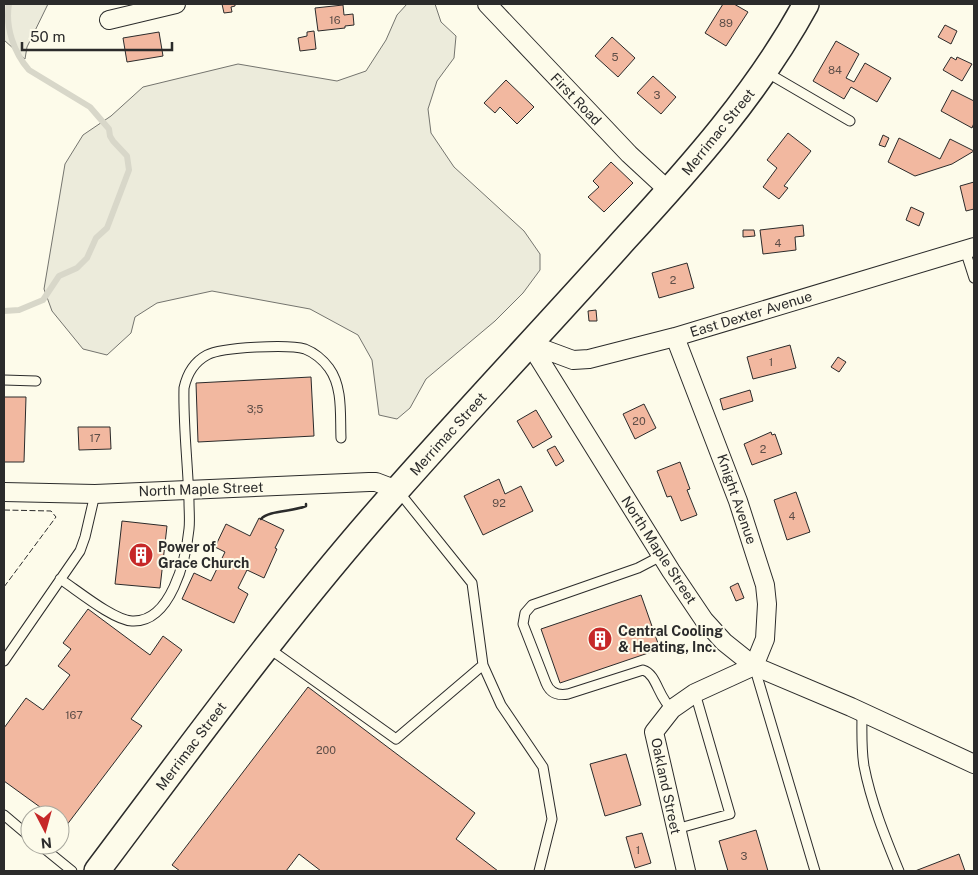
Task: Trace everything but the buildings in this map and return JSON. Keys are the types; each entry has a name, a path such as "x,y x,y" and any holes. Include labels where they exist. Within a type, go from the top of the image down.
{"main road":[{"name":"Merrimac Street","path":"97,871 266,646 397,490 669,190 730,119 766,71 806,4"}],"street":[{"path":"109,20 176,4"},
{"name":"First Road","path":"487,4 629,154 669,190"},
{"name":"East Dexter Avenue","path":"530,344 573,360 581,360 675,337 970,248"},
{"name":"Knight Avenue","path":"675,337 738,501 765,585 767,604 765,639 754,666"},
{"name":"North Maple Street","path":"530,344 661,556 711,628 724,642 754,666 862,712 974,764"},
{"name":"North Maple Street","path":"4,492 95,494 369,482 376,482 397,490"},
{"name":"Oakland Street","path":"686,871 654,732 672,710 695,693 754,666"}],"lane":[{"path":"766,71 850,121"},
{"path":"970,248 974,278"},
{"path":"60,579 120,618 132,621 151,617 165,604 173,591 189,529 184,388 186,380 195,364 209,354 218,351 285,347 305,349 314,354 329,367 337,385 341,438"},
{"path":"4,380 36,381"},
{"path":"397,490 472,584 483,664 501,705 543,767 552,819 539,871"},
{"path":"4,661 82,546 95,494"},
{"path":"661,556 638,568 532,605 524,613 523,624 546,684 549,690 555,694 568,694 643,670 651,674 661,697 672,710"},
{"path":"266,646 396,739 483,664"},
{"path":"754,666 815,871"},
{"path":"676,829 730,814 695,693"},
{"path":"862,712 864,765 884,836 899,871"},
{"path":"4,815 20,829"},
{"path":"52,855 72,871"}],"shaded area":[{"path":"4,4 48,4 27,47 25,59 4,40"},
{"path":"407,4 435,4 441,22 456,36 454,58 437,81 428,109 431,133 454,167 524,231 540,254 540,270 523,293 495,321 426,379 410,408 397,419 379,415 372,360 358,335 310,309 212,291 157,303 135,317 131,333 107,355 83,349 52,311 44,289 65,164 83,135 111,116 143,87 238,64 337,81 366,71 386,40 397,15"}],"waterway":[{"path":"4,311 19,310 43,300 59,276 77,268 87,258 96,238 107,228 129,170 127,156 113,141 109,129 90,107 29,70 19,56 12,39 8,22 9,4"}],"fence":[{"path":"4,510 51,511 56,517 4,587"}],"wall":[{"path":"261,519 270,514 301,508 306,506 306,504"}],"place":[{"name":"Power of Grace Church","path":"141,555"},
{"name":"Central Cooling & Heating, Inc.","path":"600,639"}]}
